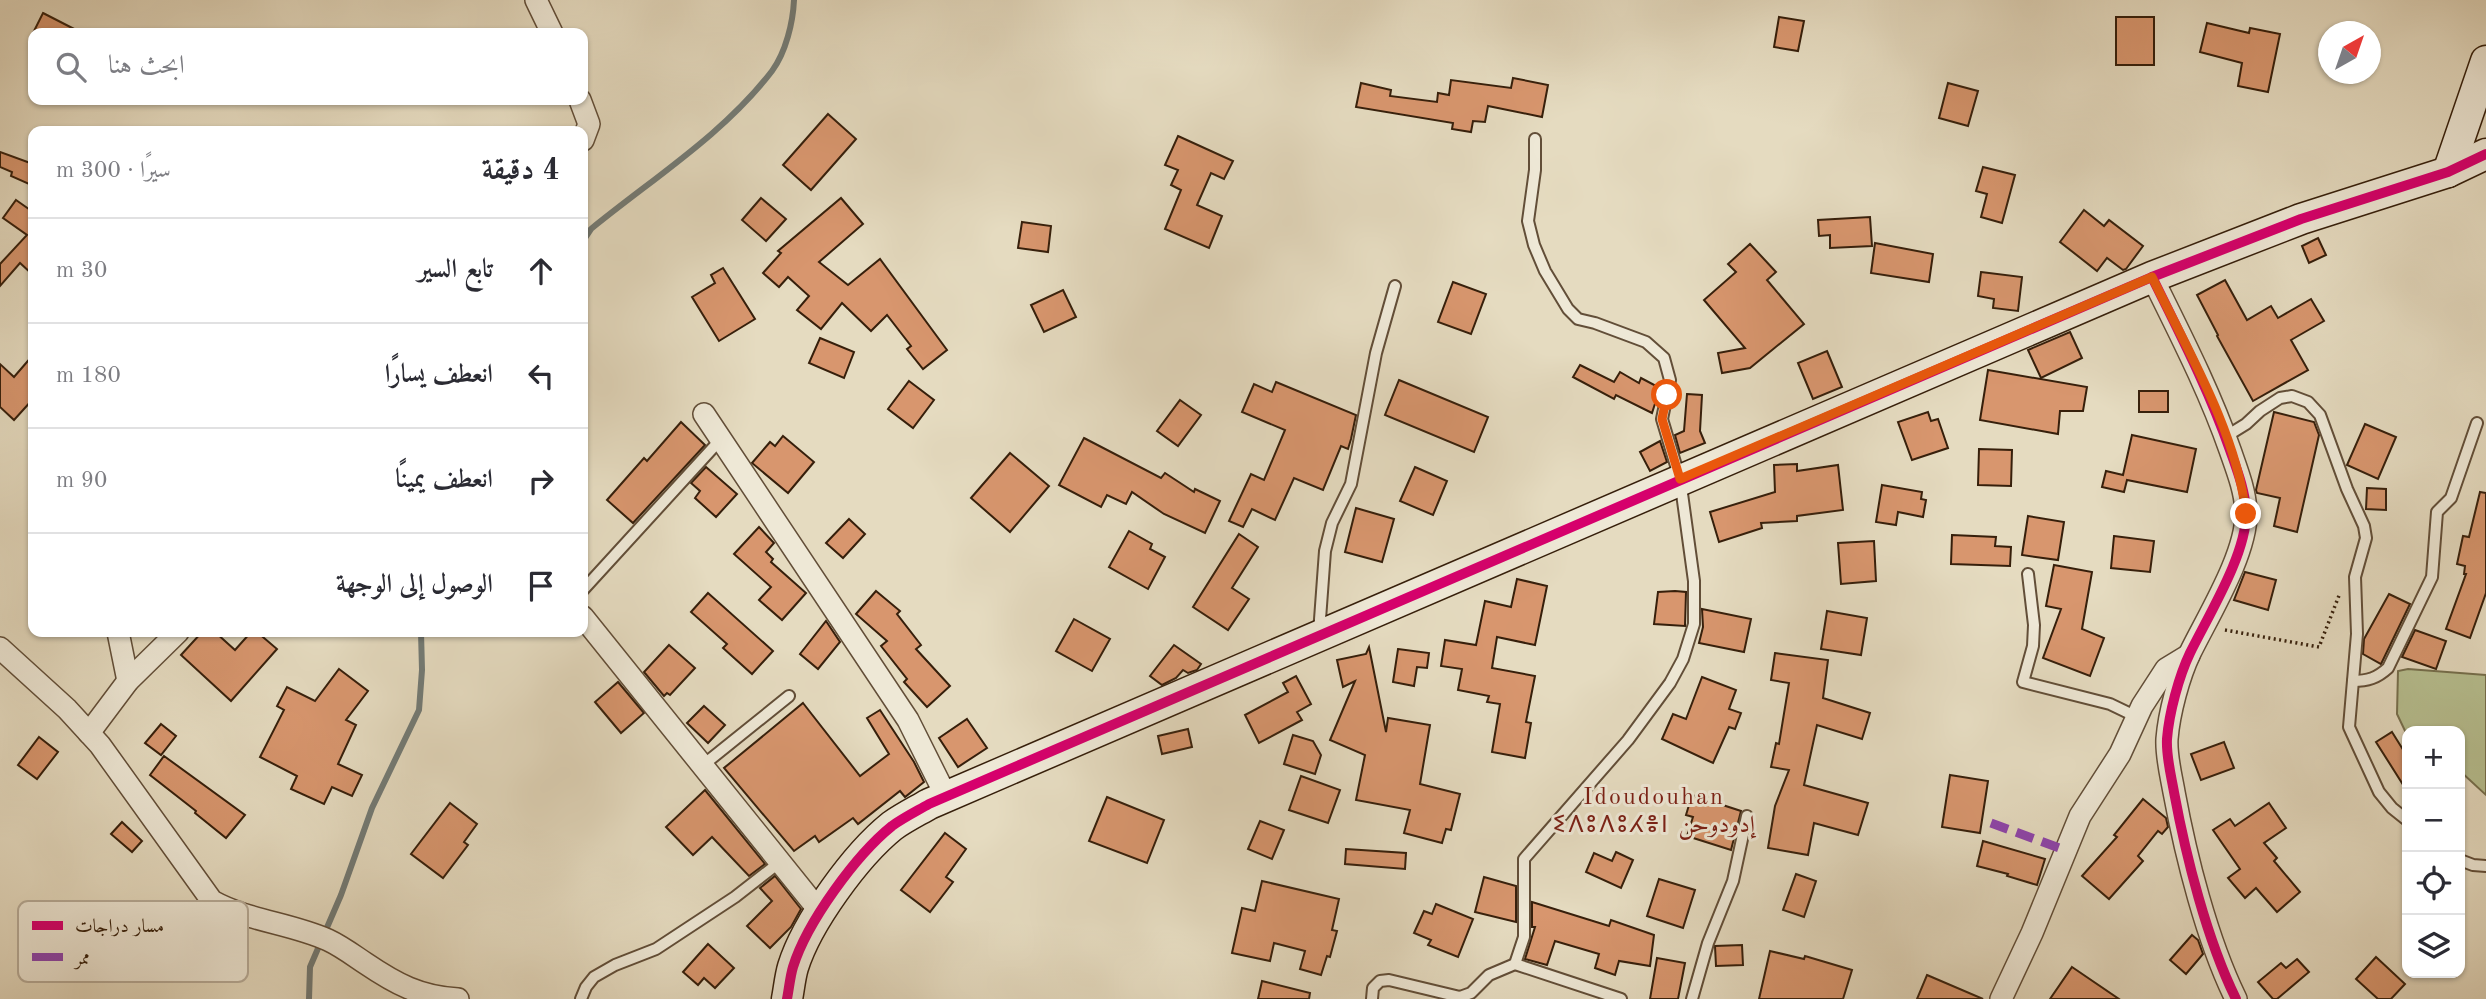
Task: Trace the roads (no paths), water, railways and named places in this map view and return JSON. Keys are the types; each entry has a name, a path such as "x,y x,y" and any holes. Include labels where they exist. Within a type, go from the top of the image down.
{"street":[{"path":"536,0 550,28"},
{"path":"2448,172 2486,61"},
{"path":"582,105 588,127"},
{"path":"787,999 793,966 810,929 834,891 892,826 946,796 2152,277 2301,219 2448,172 2486,154"},
{"path":"2152,277 2213,402 2244,490 2246,514 2242,540 2234,563 2189,655 2172,711 2167,742 2181,827 2200,899 2227,981 2236,999"},
{"path":"704,414 908,720 946,796"},
{"path":"588,623 821,913"},
{"path":"119,637 128,681"},
{"path":"89,733 128,681 173,637"},
{"path":"0,648 89,733 212,901"},
{"path":"2001,999 2032,933 2080,816 2120,754 2137,717 2166,669 2189,655"},
{"path":"248,916 300,929 331,941 403,987 434,998 458,999"}],"lane":[{"path":"1515,964 1524,937 1524,859 1628,740 1670,683 1683,659 1694,624 1695,581 1680,479 1662,419 1670,380 1664,358 1646,342 1578,319 1568,309 1545,271 1528,221 1535,170 1535,139"},
{"path":"1319,635 1325,551 1332,523 1350,484 1376,353 1395,286"},
{"path":"2225,437 2280,398 2292,396 2308,402 2320,415 2347,489 2364,526 2366,538 2355,577 2357,634 2348,727 2379,792 2402,816"},
{"path":"2353,681 2367,681 2380,676 2388,668 2422,598 2434,566 2437,512 2451,498 2476,423"},
{"path":"588,585 721,439"},
{"path":"2028,574 2034,625 2033,646 2023,682 2110,704 2137,717"},
{"path":"702,766 789,696"},
{"path":"1692,999 1708,943 1733,881 1747,816"},
{"path":"581,999 594,977 615,965 656,949 735,897 780,862"},
{"path":"2465,862 2486,866"},
{"path":"1372,999 1373,988 1380,981 1389,980 1460,997 1471,993 1489,975 1515,964 1621,999"}],"waterway":[{"path":"588,234 710,135 753,94 772,71 785,46 794,0"},
{"path":"309,999 310,967 341,895 372,808 419,710 421,637"}],"district":[{"name":"Idoudouhan ⵉⴷⵓⴷⵓⵃⴻⵏ إدودوحن","path":"1654,812"}]}
